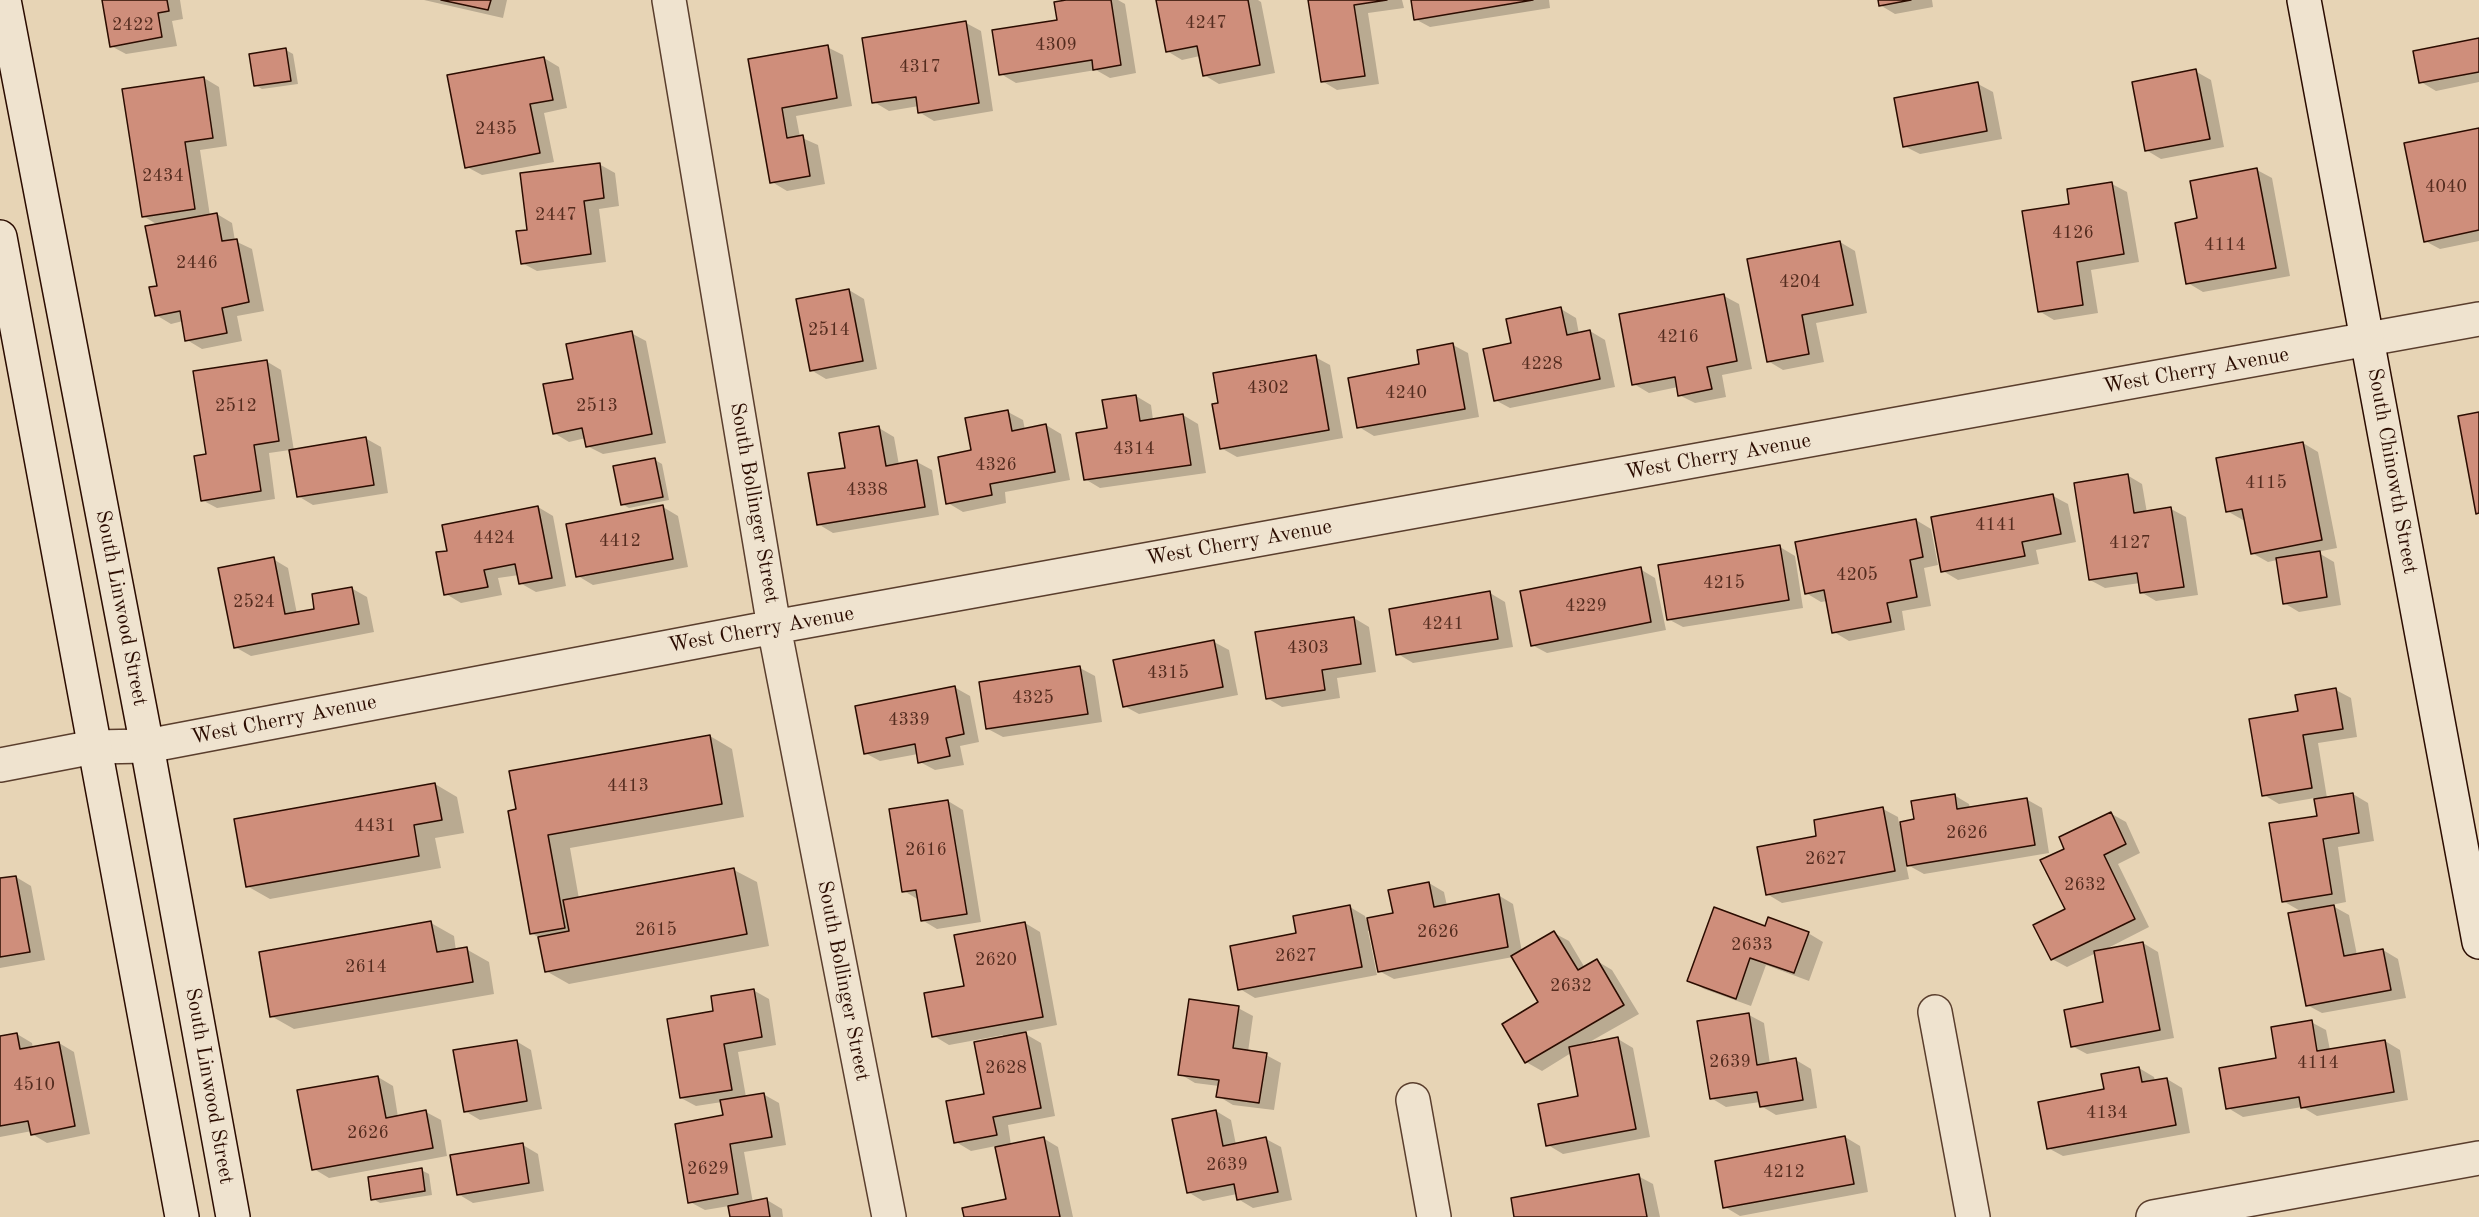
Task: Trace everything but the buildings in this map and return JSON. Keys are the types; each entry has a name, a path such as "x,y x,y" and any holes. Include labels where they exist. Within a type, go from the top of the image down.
{"street":[{"name":"South Linwood Street","path":"4,0 147,746 233,1217"},
{"name":"South Bollinger Street","path":"669,0 774,627 889,1217"},
{"name":"South Chinowth Street","path":"2304,0 2479,942"},
{"path":"0,237 182,1217"},
{"name":"West Cherry Avenue","path":"0,765 94,747 147,746 774,627 2479,319"},
{"path":"1935,1012 1973,1217"},
{"path":"1413,1100 1434,1217"},
{"path":"2153,1217 2479,1158"}]}
